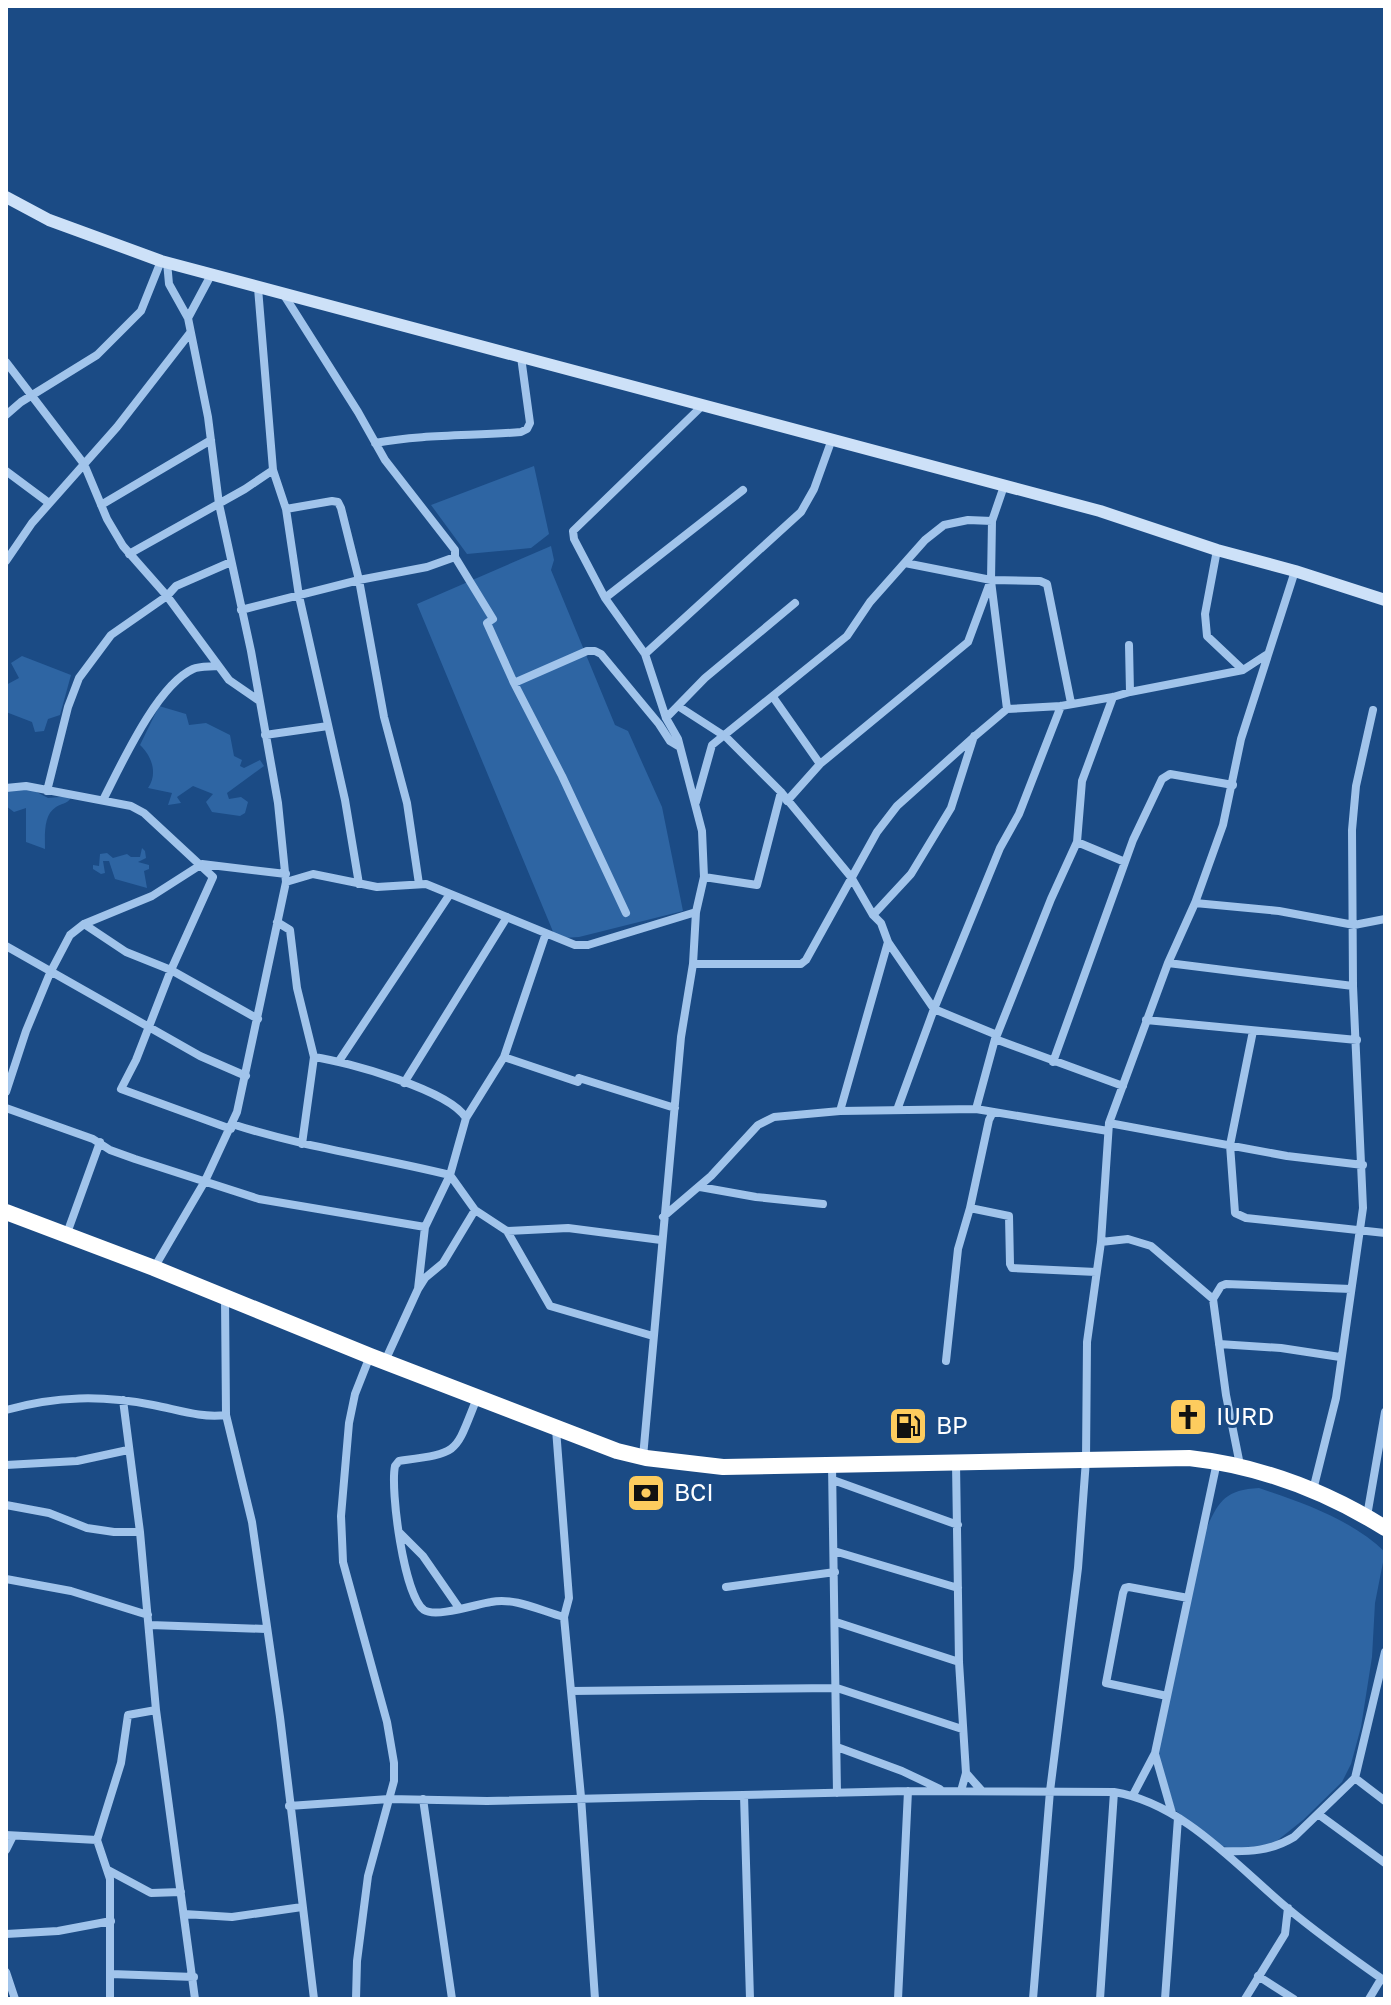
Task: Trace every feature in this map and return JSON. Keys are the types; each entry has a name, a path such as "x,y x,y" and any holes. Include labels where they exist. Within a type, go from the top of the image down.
{"highway":[{"path":"6,1212 556,1429 643,1457 723,1467 833,1473 956,1463 1169,1457 1240,1465 1313,1490 1385,1528"}],"street":[{"path":"6,197 49,220 211,275 1100,511 1385,600"},
{"path":"154,1268 205,1181 231,1127 246,1076 286,878 278,803 219,504 211,440 188,318 169,284 164,261"},
{"path":"6,415 30,396 97,355 133,320 164,261"},
{"path":"188,318 211,275"},
{"path":"258,288 273,470 286,509 299,596 345,800 359,884"},
{"path":"284,295 385,460 455,550 455,557 493,619 487,623 514,683 562,776 626,913"},
{"path":"6,561 49,503 117,427 190,333"},
{"path":"375,443 410,436 466,437 527,429 530,423 521,357"},
{"path":"7,365 84,464 114,533 129,554 167,596 217,666 237,688 258,700"},
{"path":"643,1457 681,1037 693,964 696,912 704,877 702,831 680,747 666,718 645,654 605,598 574,539 573,531 702,406"},
{"path":"645,654 801,512 814,489 832,439"},
{"path":"101,505 211,440"},
{"path":"129,554 273,470"},
{"path":"6,471 49,503"},
{"path":"1004,486 992,521 991,580 1007,709"},
{"path":"605,598 743,490"},
{"path":"286,509 332,501 338,502 341,508 359,580 384,717 409,814 419,884"},
{"path":"695,804 712,745 726,737 847,636 870,602 925,540 944,525 968,520 992,521"},
{"path":"1217,550 1205,614 1207,636 1244,670 1261,680"},
{"path":"241,610 359,580 427,567 455,557"},
{"path":"47,791 68,707 79,678 111,635 167,596 176,586 231,562"},
{"path":"905,563 991,580 1040,581 1047,584 1071,703"},
{"path":"1033,1999 1050,1791 1078,1568 1086,1460 1087,1342 1101,1242 1108,1127 1146,1020 1195,903 1223,825 1241,739 1295,571"},
{"path":"787,801 820,764 968,642 991,580"},
{"path":"666,718 705,678 795,603"},
{"path":"1129,645 1130,692"},
{"path":"514,683 587,651 595,651 601,654 670,741 680,747"},
{"path":"693,964 801,964 811,952 877,832 897,806 1007,709 1061,706 1244,670 1266,655"},
{"path":"103,800 131,746 164,693 190,671 217,666"},
{"path":"773,697 820,764"},
{"path":"976,1109 996,1037 1077,842 1082,781 1113,697"},
{"path":"678,706 726,737 781,792 851,877 884,928 888,942 934,1009 1053,1062 1123,1086"},
{"path":"897,1110 934,1009 1000,848 1019,814 1061,706"},
{"path":"1313,1490 1336,1398 1361,1230 1363,1165 1353,986 1352,830 1356,786 1373,710"},
{"path":"265,735 328,726"},
{"path":"873,915 911,874 951,808 975,736"},
{"path":"1053,1062 1125,862 1165,775 1233,785"},
{"path":"6,788 26,786 131,806 144,813 213,877 121,1089 231,1127 450,1175 475,1210 507,1231 550,1306 653,1336"},
{"path":"704,877 757,885 781,792"},
{"path":"1077,842 1125,862"},
{"path":"6,1092 50,973 70,935 84,924 152,896 202,864 286,878 313,874 377,887 419,884 575,945 588,945 696,912"},
{"path":"339,1061 450,894"},
{"path":"1195,903 1279,911 1354,925 1385,919"},
{"path":"404,1083 507,917"},
{"path":"277,922 290,930 297,988 314,1057 302,1144"},
{"path":"84,924 126,952 171,970 258,1019"},
{"path":"418,1289 425,1227 450,1175 466,1118 504,1057 546,933"},
{"path":"840,1111 888,942"},
{"path":"6,946 200,1056 246,1076"},
{"path":"1168,963 1353,986"},
{"path":"1146,1020 1357,1040"},
{"path":"1253,1031 1230,1145 1235,1213 1239,1217 1385,1233"},
{"path":"314,1057 339,1061 404,1083 453,1103 466,1118"},
{"path":"504,1057 578,1082 579,1078 675,1108"},
{"path":"6,1108 100,1142 110,1150 135,1159 268,1201 425,1227"},
{"path":"663,1217 700,1187 765,1119 840,1111 976,1109 1363,1165"},
{"path":"946,1361 956,1260 993,1112"},
{"path":"65,1236 100,1142"},
{"path":"700,1187 823,1204"},
{"path":"970,1208 1009,1216 1012,1268 1096,1272"},
{"path":"356,1999 357,1961 368,1876 394,1781 392,1743 343,1562 341,1537 351,1409 418,1289 425,1278 443,1263 475,1210"},
{"path":"507,1231 568,1228 661,1240"},
{"path":"1101,1242 1128,1239 1151,1246 1213,1299"},
{"path":"1240,1465 1213,1299 1221,1286 1351,1289"},
{"path":"225,1297 226,1415 252,1522 280,1717 314,1999"},
{"path":"1219,1344 1281,1348 1340,1357"},
{"path":"6,1410 66,1398 123,1400 199,1416 226,1415"},
{"path":"477,1398 453,1450 436,1456 399,1461 395,1466 393,1475 398,1531 405,1567 416,1599 424,1610 434,1613 509,1601 564,1617"},
{"path":"123,1400 150,1625 156,1710 195,1999"},
{"path":"1367,1516 1381,1456 1385,1412"},
{"path":"556,1429 569,1598 564,1617 595,1999"},
{"path":"6,1465 77,1461 128,1450"},
{"path":"1133,1795 1155,1753 1217,1462"},
{"path":"956,1463 959,1662 966,1773 961,1791"},
{"path":"837,1793 833,1473 958,1525"},
{"path":"6,1505 49,1513 87,1528 140,1532"},
{"path":"398,1531 423,1556 459,1608"},
{"path":"834,1551 958,1588"},
{"path":"726,1587 835,1572"},
{"path":"6,1579 71,1591 148,1615"},
{"path":"1167,1696 1106,1683 1123,1593 1129,1587 1188,1598"},
{"path":"836,1622 959,1662"},
{"path":"150,1625 266,1629"},
{"path":"1221,1851 1252,1853 1283,1843 1355,1778 1385,1652"},
{"path":"571,1691 837,1688 962,1729"},
{"path":"110,1999 108,1870 97,1840 121,1763 128,1715 156,1710"},
{"path":"837,1747 917,1776 943,1791"},
{"path":"1155,1753 1175,1815 1165,1999"},
{"path":"966,1773 982,1791"},
{"path":"1355,1778 1385,1801"},
{"path":"289,1806 389,1799 487,1801 908,1791 1114,1792 1133,1795 1175,1815 1288,1908 1383,1980 1369,1999"},
{"path":"898,1999 908,1791"},
{"path":"1100,1999 1114,1792"},
{"path":"744,1795 750,1999"},
{"path":"423,1799 452,1999"},
{"path":"1318,1814 1385,1863"},
{"path":"6,1850 9,1835 97,1840"},
{"path":"1250,1874 1252,1853"},
{"path":"108,1870 151,1893 181,1892"},
{"path":"184,1914 232,1917 302,1907"},
{"path":"1245,1999 1285,1934 1288,1908"},
{"path":"6,1934 58,1931 111,1921"},
{"path":"6,1972 15,1999"},
{"path":"111,1974 194,1977"},
{"path":"1258,1976 1294,1999"}],"shaded area":[{"path":"534,466 549,534 531,548 467,554 431,505"},
{"path":"551,546 554,560 551,570 615,725 628,731 662,807 683,911 564,938 554,934 417,604"},
{"path":"22,656 71,675 60,715 48,719 44,731 35,732 32,722 6,712 6,685 19,678 11,663"},
{"path":"159,706 186,714 189,725 206,723 230,735 234,756 242,760 240,766 244,768 260,760 264,766 227,793 229,799 241,797 248,802 245,813 240,816 212,812 206,802 213,794 193,786 177,797 181,803 168,805 172,793 148,788 153,777 152,765 140,745"},
{"path":"31,789 48,798 72,796 49,815 45,849 26,842 26,808 14,812 6,806 6,791"},
{"path":"142,848 146,858 138,862 149,865 149,869 144,871 147,888 115,879 109,861 103,861 105,873 93,869 93,865 99,866 100,854 107,853 113,858 127,854 140,857"},
{"path":"1259,1488 1342,1521 1385,1552 1375,1603 1372,1657 1361,1727 1351,1764 1342,1782 1273,1844 1239,1849 1221,1846 1175,1810 1158,1753 1205,1532 1219,1505 1230,1495"}],"place":[{"name":"IURD","path":"1188,1417"},
{"name":"BP","path":"908,1426"},
{"name":"BCI","path":"646,1493"}]}
